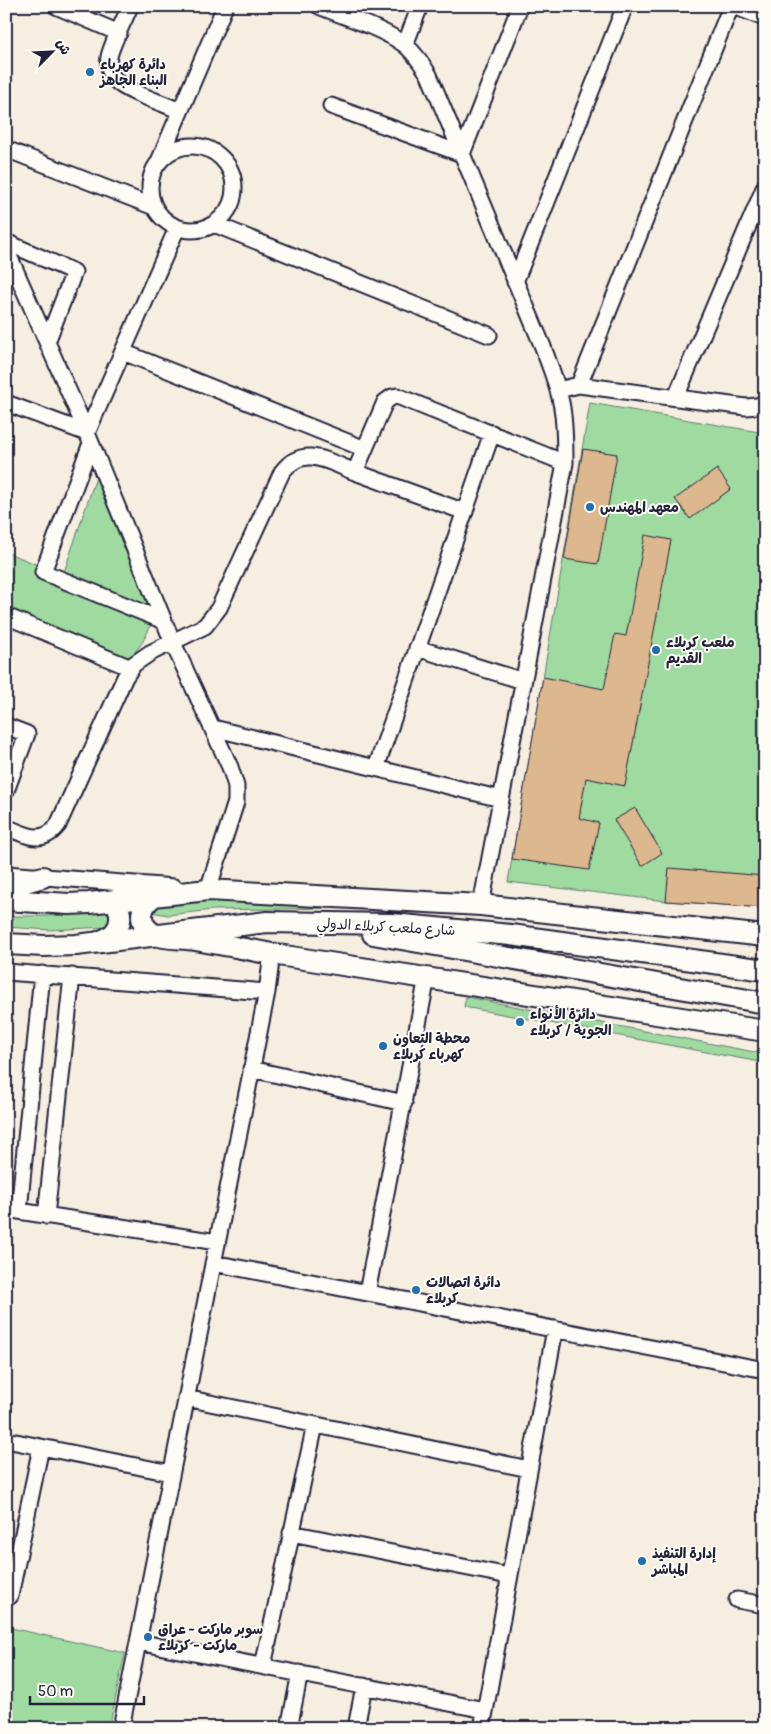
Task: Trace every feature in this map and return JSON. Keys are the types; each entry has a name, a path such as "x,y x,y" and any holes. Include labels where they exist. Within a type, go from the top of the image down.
{"main road":[{"path":"6,887 43,877"},
{"name":"شارع ملعب كربلاء الدولي","path":"6,900 69,904 208,890 481,905 765,936"},
{"path":"159,894 151,897 142,910 142,918 145,925 157,936 195,940 272,954 765,1031"},
{"path":"100,942 108,939 119,928 121,914 114,900"},
{"name":"شارع ملعب كربلاء الدولي","path":"6,944 44,946 100,942 267,922 426,926 510,935 765,970"},
{"path":"285,923 378,935 765,1003"}],"street":[{"path":"56,6 119,33"},
{"path":"130,6 109,56 109,68 114,79 125,89 180,111"},
{"path":"158,162 170,152 184,146 200,146 214,152 226,162 233,176 235,192 231,207 221,220 208,228 192,231 177,228 164,220 154,207 150,192 152,176 158,162 180,111 225,6"},
{"path":"320,6 341,11 405,45 418,57 429,75 555,378 562,407 565,434 565,463 481,905"},
{"path":"405,45 420,6"},
{"path":"462,154 520,6"},
{"path":"515,282 625,6"},
{"path":"580,385 737,7 765,18"},
{"path":"331,106 462,154"},
{"path":"6,149 154,207"},
{"path":"676,398 765,186"},
{"path":"214,224 489,335"},
{"path":"164,621 43,572 89,438 122,352 177,228"},
{"path":"6,242 74,272 47,342"},
{"path":"6,249 89,438 173,643 230,767 236,786 236,802 208,890 6,874"},
{"path":"122,352 365,449"},
{"path":"558,390 580,385 746,407 765,403"},
{"path":"355,472 385,402 392,396 401,397 565,463"},
{"path":"6,403 89,438"},
{"path":"376,768 492,433"},
{"path":"6,827 27,836 39,838 50,834 58,825 125,677 134,664 150,653 204,626 219,608 282,472 290,462 307,456 320,459 465,512"},
{"path":"6,616 131,668"},
{"path":"417,648 523,681"},
{"path":"6,726 27,734 6,791"},
{"path":"213,728 501,799"},
{"path":"120,1728 267,992 272,954"},
{"path":"6,972 267,992"},
{"path":"42,974 13,1210 217,1242"},
{"path":"46,1216 72,976"},
{"path":"367,1293 427,977"},
{"path":"252,1068 404,1102"},
{"path":"213,1263 765,1370"},
{"path":"482,1728 555,1329"},
{"path":"186,1398 529,1469"},
{"path":"263,1666 315,1425"},
{"path":"6,1440 171,1472"},
{"path":"6,1595 10,1596 41,1447"},
{"path":"291,1533 510,1576"},
{"path":"737,1600 765,1604"},
{"path":"138,1642 485,1710"},
{"path":"289,1728 300,1673"},
{"path":"356,1728 364,1686"}],"green space":[{"name":"ملعب كربلاء القديم","path":"590,403 765,433 765,908 666,901 508,882"},
{"path":"96,477 156,610 145,638 126,662 8,615 6,552 63,575"},
{"path":"170,898 332,908 213,910 168,915 152,912 151,902"},
{"path":"115,910 107,927 50,930 6,927 6,916 45,916"},
{"path":"466,997 765,1054 765,1063 464,1007"},
{"path":"6,1627 125,1653 109,1728 6,1728"}],"building":[{"name":"معهد المهندس","path":"583,449 617,454 598,564 564,559"},
{"path":"717,469 731,489 690,519 675,499"},
{"path":"645,535 671,540 625,786 586,778 579,818 599,823 589,870 512,859 543,677 604,689 615,634 626,636"},
{"path":"635,808 662,853 642,866 614,820"},
{"path":"669,868 765,876 765,908 666,901"}],"place":[{"name":"دائرة كهرباء البناء الجاهز","path":"90,72"},
{"name":"معهد المهندس","path":"590,507"},
{"name":"ملعب كربلاء القديم","path":"656,650"},
{"name":"دائرة الأنواء الجوية / كربلاء","path":"520,1022"},
{"name":"محطة التعاون كهرباء كربلاء","path":"383,1046"},
{"name":"دائرة اتصالات كربلاء","path":"416,1290"},
{"name":"إدارة التنفيذ المباشر","path":"642,1561"},
{"name":"سوبر ماركت - عراق ماركت - كربلاء","path":"148,1637"}]}
